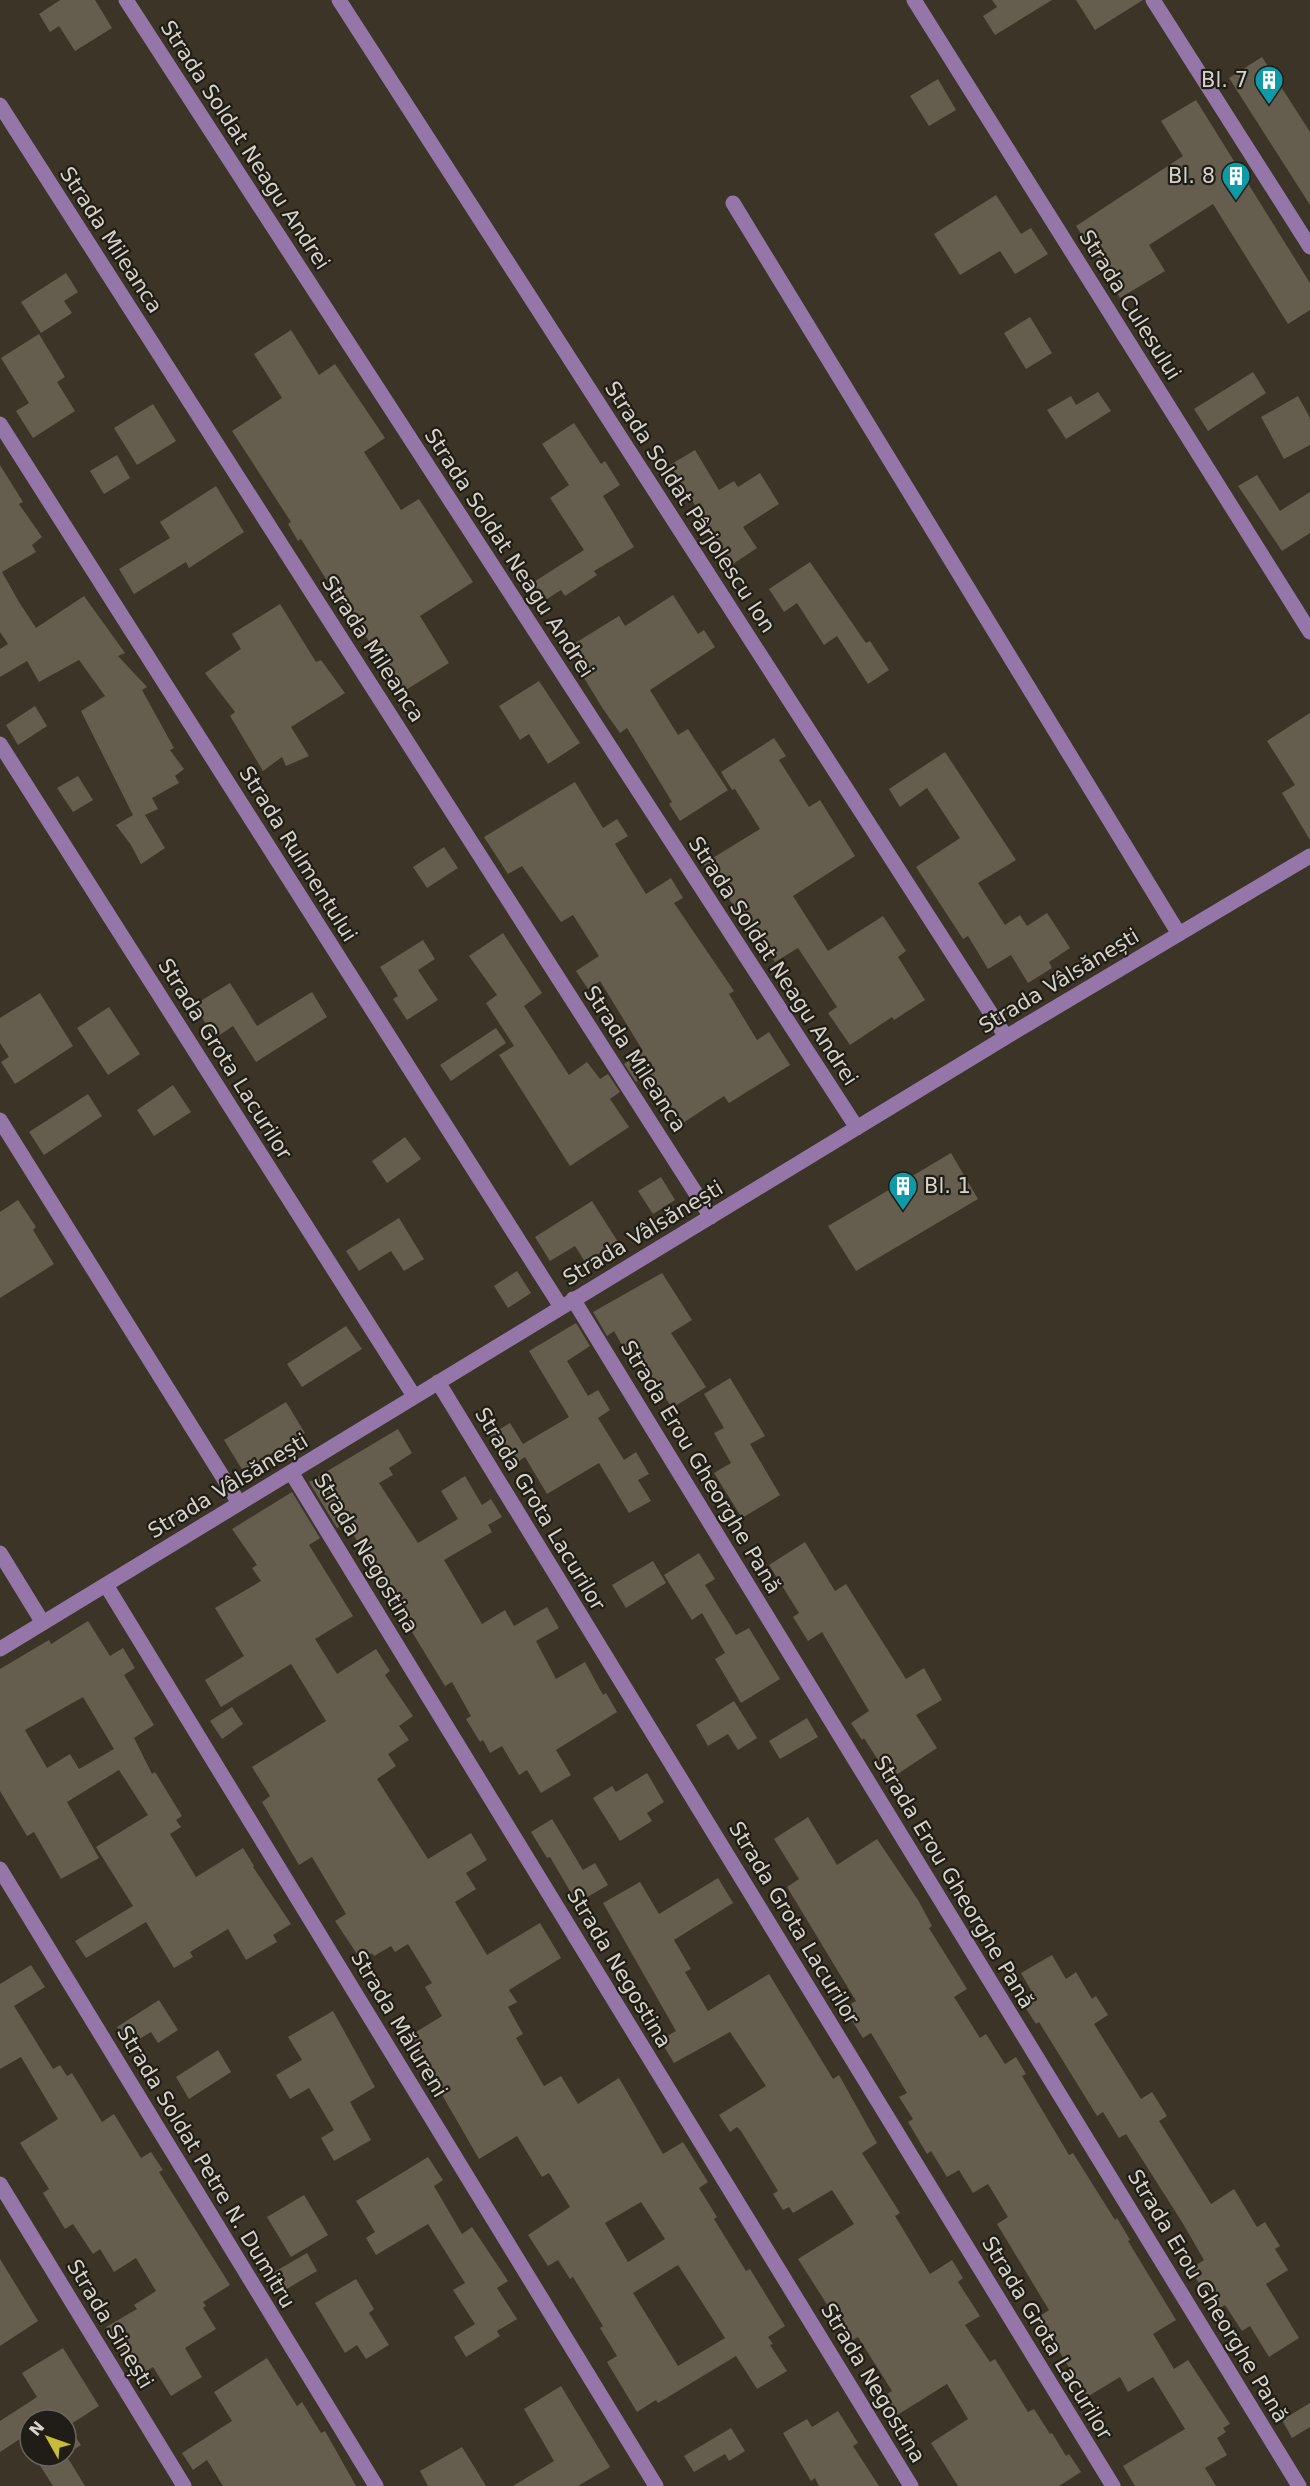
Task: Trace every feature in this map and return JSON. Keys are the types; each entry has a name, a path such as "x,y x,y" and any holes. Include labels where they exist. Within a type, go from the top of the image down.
{"street":[{"name":"Strada Soldat Neagu Andrei","path":"126,0 857,1128"},
{"name":"Strada Soldat Pârjolescu Ion","path":"339,0 1006,1036"},
{"name":"Strada Culesului","path":"914,0 1310,632"},
{"path":"1153,0 1310,247"},
{"name":"Strada Mileanca","path":"0,105 711,1217"},
{"path":"734,203 1179,934"},
{"name":"Strada Rulmentului","path":"0,424 567,1303"},
{"name":"Strada Grota Lacurilor","path":"0,744 414,1396"},
{"name":"Strada Vâlsănești","path":"0,1649 1006,1036 1310,856"},
{"path":"0,1120 239,1503"},
{"name":"Strada Erou Gheorghe Pană","path":"567,1303 1299,2486"},
{"name":"Strada Grota Lacurilor","path":"438,1383 1113,2486"},
{"name":"Strada Negostina","path":"291,1472 911,2486"},
{"path":"0,1553 44,1623"},
{"name":"Strada Mălureni","path":"106,1585 656,2486"},
{"name":"Strada Soldat Petre N. Dumitru","path":"0,1869 376,2486"},
{"name":"Strada Sinești","path":"0,2184 184,2486"}],"building":[{"path":"60,0 95,0 112,28 75,51 59,26 50,32 39,14"},
{"path":"992,0 1052,0 995,35 983,16 997,7"},
{"path":"1076,0 1143,0 1095,30"},
{"name":"Bl. 7","path":"1262,57 1310,132 1310,205 1229,78"},
{"path":"938,79 956,110 929,126 910,96"},
{"path":"1196,100 1310,283 1310,310 1288,324 1213,204 1149,245 1165,271 1120,298 1106,275 1108,274 1076,226 1183,156 1161,121"},
{"path":"996,195 1021,234 1031,228 1048,254 1015,274 1000,251 960,275 934,234"},
{"path":"66,273 78,292 64,301 72,313 41,333 21,302"},
{"path":"1030,317 1052,353 1026,369 1004,333"},
{"path":"291,330 319,375 335,364 385,438 364,452 401,510 419,499 473,582 420,616 449,663 401,693 357,622 354,624 301,539 298,541 288,524 291,522 232,431 282,398 254,354"},
{"path":"39,334 65,377 57,382 75,411 33,438 16,411 29,403 1,358"},
{"path":"1253,372 1266,393 1208,431 1194,409"},
{"path":"1098,392 1111,411 1066,439 1047,410 1071,396 1076,405"},
{"path":"1298,396 1310,418 1310,445 1284,459 1261,417"},
{"path":"153,404 176,441 137,465 114,428"},
{"path":"574,423 601,464 605,461 620,485 603,496 634,547 594,571 597,575 565,596 561,590 541,603 529,585 584,550 550,498 569,485 542,444"},
{"path":"695,450 719,490 734,481 738,487 760,473 779,504 743,527 757,548 724,570 711,550 720,545 670,465"},
{"path":"117,455 130,478 104,494 90,471"},
{"path":"0,465 23,502 19,504 42,537 32,545 36,552 2,572 19,602 36,628 84,596 125,653 118,656 147,687 142,690 174,748 170,750 184,769 175,776 179,783 152,798 158,809 145,815 165,848 141,864 131,845 116,825 133,815 81,711 105,696 79,660 39,682 27,661 0,677 0,649 8,644 0,632"},
{"path":"1257,475 1280,511 1310,492 1310,533 1282,551 1238,486"},
{"path":"216,486 244,532 189,568 186,562 134,594 119,569 170,538 160,522"},
{"path":"810,562 866,643 870,641 889,670 868,684 837,636 824,645 797,603 784,612 769,589"},
{"path":"673,595 698,634 704,630 715,647 650,690 678,735 688,729 728,790 680,821 669,804 672,802 627,728 620,733 603,709 581,673 587,670 572,645 619,616 625,626"},
{"path":"280,604 316,662 321,660 345,693 291,727 309,756 286,766 282,757 263,771 230,716 235,712 205,673 241,649 232,634"},
{"path":"539,681 580,743 548,764 529,734 520,740 499,706"},
{"path":"35,706 47,726 18,745 6,725"},
{"path":"1310,713 1310,840 1282,793 1295,785 1267,741"},
{"path":"774,738 786,756 779,760 809,807 820,800 855,856 793,896 828,951 883,916 906,951 898,957 925,1000 894,1020 892,1017 850,1045 828,1013 837,1007 798,948 775,962 744,914 740,916 703,864 760,829 735,789 732,790 721,772"},
{"path":"945,752 1016,860 978,883 1005,925 1020,915 1027,926 1047,913 1070,948 1049,962 1052,968 1028,983 1011,955 988,969 968,936 963,939 916,867 960,838 927,788 900,807 889,789"},
{"path":"78,776 93,800 73,812 57,788"},
{"path":"575,782 603,828 617,819 628,836 615,844 646,894 671,878 683,898 674,903 734,991 729,994 757,1040 769,1032 790,1065 729,1103 724,1096 680,1125 648,1074 636,1082 624,1064 643,1051 600,981 588,989 576,971 599,956 573,915 561,922 522,866 508,874 484,837"},
{"path":"444,847 458,868 427,888 413,867"},
{"path":"503,933 542,993 524,1006 569,1075 587,1062 600,1079 608,1074 620,1092 610,1099 629,1127 570,1166 499,1055 514,1046 486,1003 497,995 469,956"},
{"path":"423,940 435,959 418,970 438,1000 407,1020 393,999 398,996 380,967"},
{"path":"230,983 257,1026 312,992 327,1017 256,1062 233,1026 215,1038 194,1005"},
{"path":"40,993 73,1046 15,1084 1,1062 9,1057 0,1043 0,1018"},
{"path":"109,1007 140,1054 108,1075 77,1028"},
{"path":"496,1028 506,1043 451,1081 440,1065"},
{"path":"173,1085 191,1112 154,1136 137,1110"},
{"path":"88,1094 102,1116 44,1155 29,1132"},
{"path":"405,1137 421,1159 387,1183 372,1161"},
{"name":"Bl. 1","path":"951,1153 978,1199 856,1271 828,1226"},
{"path":"661,1177 675,1200 653,1214 638,1191"},
{"path":"18,1200 36,1227 33,1230 54,1264 0,1298 0,1212"},
{"path":"592,1201 618,1242 585,1262 575,1246 550,1261 535,1237"},
{"path":"399,1218 424,1259 404,1271 391,1251 359,1271 346,1251"},
{"path":"517,1271 531,1293 508,1308 494,1286"},
{"path":"662,1273 692,1320 671,1333 706,1387 672,1408 637,1353 629,1358 614,1331 607,1336 593,1312"},
{"path":"576,1323 590,1346 567,1361 588,1396 598,1390 610,1410 598,1418 624,1460 636,1452 649,1474 638,1480 651,1501 629,1513 599,1463 547,1494 525,1457 510,1467 490,1435 510,1423 523,1444 569,1417 529,1351"},
{"path":"346,1326 362,1349 302,1387 287,1364"},
{"path":"730,1378 765,1436 750,1444 780,1495 742,1518 714,1473 731,1463 714,1433 724,1428 704,1394"},
{"path":"286,1402 305,1433 243,1471 224,1440"},
{"path":"398,1429 412,1453 389,1468 393,1475 379,1483 418,1543 458,1519 441,1491 465,1476 482,1505 491,1499 502,1517 488,1525 492,1532 444,1560 482,1624 505,1610 514,1626 547,1607 559,1628 536,1641 556,1679 585,1662 603,1695 606,1693 617,1712 556,1750 571,1775 541,1793 527,1770 519,1775 502,1746 490,1753 483,1740 480,1742 466,1719 471,1716 452,1682 445,1686 390,1596 388,1597 364,1560 368,1558 346,1523 337,1528 309,1482"},
{"path":"292,1492 320,1538 309,1545 353,1616 315,1639 337,1674 376,1649 390,1671 385,1675 413,1716 399,1726 409,1740 388,1754 396,1766 377,1779 428,1859 471,1833 487,1860 466,1873 476,1889 455,1902 487,1955 540,1923 561,1958 509,1990 517,2002 508,2007 523,2034 516,2038 544,2086 561,2076 578,2104 619,2078 663,2154 683,2142 708,2182 699,2188 717,2217 714,2219 746,2271 750,2269 785,2326 768,2337 773,2344 770,2345 787,2371 757,2389 736,2356 658,2403 656,2400 637,2412 607,2362 617,2356 600,2328 603,2326 573,2277 570,2279 558,2260 548,2266 528,2235 570,2207 549,2173 542,2177 517,2136 479,2159 422,2060 417,2063 403,2040 442,2016 425,1987 432,1983 408,1944 395,1952 391,1946 374,1956 372,1953 361,1960 335,1921 346,1914 312,1857 299,1865 262,1802 270,1796 252,1767 326,1721 291,1664 221,1707 205,1680 244,1656 215,1608 261,1581 252,1568 257,1565 232,1529","holes":["641,2202 665,2239 628,2262 605,2223","678,2265 725,2338 678,2366 633,2293"]},
{"path":"805,1542 835,1591 846,1584 906,1679 924,1668 942,1700 916,1715 937,1748 890,1779 864,1738 862,1740 851,1723 869,1711 822,1632 808,1641 793,1617 799,1613 769,1565"},
{"path":"699,1553 715,1579 705,1585 736,1635 749,1628 780,1679 741,1703 715,1659 725,1653 702,1613 692,1620 664,1575"},
{"path":"653,1561 666,1583 626,1608 612,1585"},
{"path":"88,1621 110,1656 123,1648 135,1668 124,1675 154,1725 134,1738 152,1774 155,1772 182,1816 176,1820 181,1827 170,1834 196,1877 243,1848 291,1924 273,1935 277,1942 246,1960 228,1929 190,1952 193,1957 174,1968 146,1922 86,1958 75,1941 133,1906 96,1847 148,1815 119,1770 67,1802 99,1858 61,1879 34,1832 27,1836 0,1791 0,1669 49,1640 51,1644","holes":["83,1697 114,1749 79,1769 70,1754 47,1768 25,1730"]},
{"path":"734,1701 757,1738 738,1750 728,1734 708,1746 696,1725"},
{"path":"232,1707 243,1724 222,1739 210,1721"},
{"path":"807,1718 818,1737 780,1759 769,1741"},
{"path":"647,1773 664,1802 647,1813 652,1821 620,1841 593,1798 612,1786 616,1792"},
{"path":"808,1817 837,1865 877,1839 918,1900 932,1926 929,1928 967,1989 954,1997 980,2038 986,2034 1005,2064 1016,2057 1026,2074 1022,2076 1069,2155 1073,2153 1115,2220 1117,2218 1130,2240 1128,2241 1176,2320 1153,2334 1174,2369 1188,2360 1230,2424 1223,2428 1226,2432 1217,2438 1227,2455 1205,2468 1216,2486 1135,2486 1123,2466 1185,2429 1153,2377 1128,2392 1120,2377 1087,2397 1053,2341 1050,2342 1035,2319 1049,2310 997,2224 1008,2217 988,2184 973,2193 959,2170 947,2177 931,2151 927,2154 908,2122 913,2119 899,2097 907,2093 871,2033 863,2038 844,2008 856,2001 787,1887 799,1879 774,1839"},
{"path":"552,1819 583,1870 595,1863 608,1885 577,1903 550,1857 547,1858 531,1832"},
{"path":"718,1878 733,1903 674,1940 691,1969 685,1972 708,2011 769,1974 833,2079 839,2075 877,2143 862,2153 900,2213 895,2216 930,2274 952,2260 963,2278 958,2282 980,2316 965,2325 990,2362 995,2359 1028,2412 1034,2409 1066,2456 1069,2454 1081,2472 1059,2486 958,2486 931,2443 968,2419 947,2384 894,2417 882,2397 892,2391 858,2337 853,2340 831,2304 828,2306 798,2259 854,2224 832,2190 793,2213 789,2207 783,2210 773,2194 778,2191 741,2131 737,2127 730,2132 719,2115 766,2086 730,2032 674,2063 660,2040 676,2031 603,1903 640,1882 659,1914"},
{"path":"1052,1955 1066,1979 1076,1972 1092,1999 1096,1996 1108,2015 1094,2024 1141,2099 1152,2092 1167,2116 1159,2121 1211,2204 1234,2189 1257,2227 1265,2222 1280,2246 1275,2249 1288,2270 1266,2284 1299,2338 1269,2357 1250,2326 1242,2331 1225,2305 1216,2310 1190,2269 1204,2260 1182,2222 1126,2134 1119,2138 1103,2112 1097,2116 1039,2022 1036,2024 1023,2004 1035,1997 1021,1973"},
{"path":"31,1965 45,1987 14,2006 53,2069 60,2065 67,2076 72,2073 102,2122 114,2114 141,2158 151,2152 163,2170 159,2172 230,2285 203,2302 206,2306 203,2308 216,2329 185,2348 202,2377 171,2396 153,2367 136,2378 106,2327 137,2309 134,2305 156,2291 136,2258 114,2272 100,2249 93,2254 73,2224 65,2229 43,2193 49,2189 20,2143 58,2119 21,2057 0,2069 0,1984"},
{"path":"159,2000 178,2030 158,2043 151,2032 129,2045 117,2027"},
{"path":"333,2011 375,2087 350,2102 371,2140 334,2161 321,2138 334,2130 309,2088 290,2099 276,2075 302,2060 288,2037"},
{"path":"218,2050 231,2072 189,2099 176,2077"},
{"path":"428,2157 443,2180 434,2186 462,2234 472,2227 508,2281 497,2288 517,2319 497,2331 500,2336 466,2357 454,2337 475,2324 453,2290 465,2283 428,2224 376,2255 366,2238 375,2232 356,2201"},
{"path":"304,2195 328,2235 291,2257 267,2217"},
{"path":"307,2253 317,2271 280,2293 269,2275"},
{"path":"0,2259 38,2321 0,2346"},
{"path":"356,2279 374,2309 369,2313 389,2345 366,2359 357,2345 345,2353 315,2303"},
{"path":"63,2348 99,2406 78,2420 78,2408 20,2408 37,2397 22,2373"},
{"path":"267,2358 297,2406 302,2402 321,2433 325,2431 356,2486 223,2486 207,2460 193,2470 182,2453 232,2421 214,2392"},
{"path":"561,2386 610,2467 578,2486 513,2486 554,2461 524,2409"},
{"path":"1310,2403 1310,2427 1292,2438 1282,2420"},
{"path":"18,2409 18,2440 0,2452 0,2421"},
{"path":"838,2411 858,2443 853,2446 879,2486 819,2486 815,2478 811,2481 783,2433 807,2419 812,2427"},
{"path":"731,2428 745,2451 729,2461 725,2454 694,2472 684,2456"},
{"path":"462,2447 486,2486 428,2486 420,2471"},
{"path":"42,2468 74,2468 85,2486 53,2486"}],"place":[{"name":"Bl. 7","path":"1269,106"},
{"name":"Bl. 8","path":"1236,202"},
{"name":"Bl. 1","path":"903,1212"}]}
